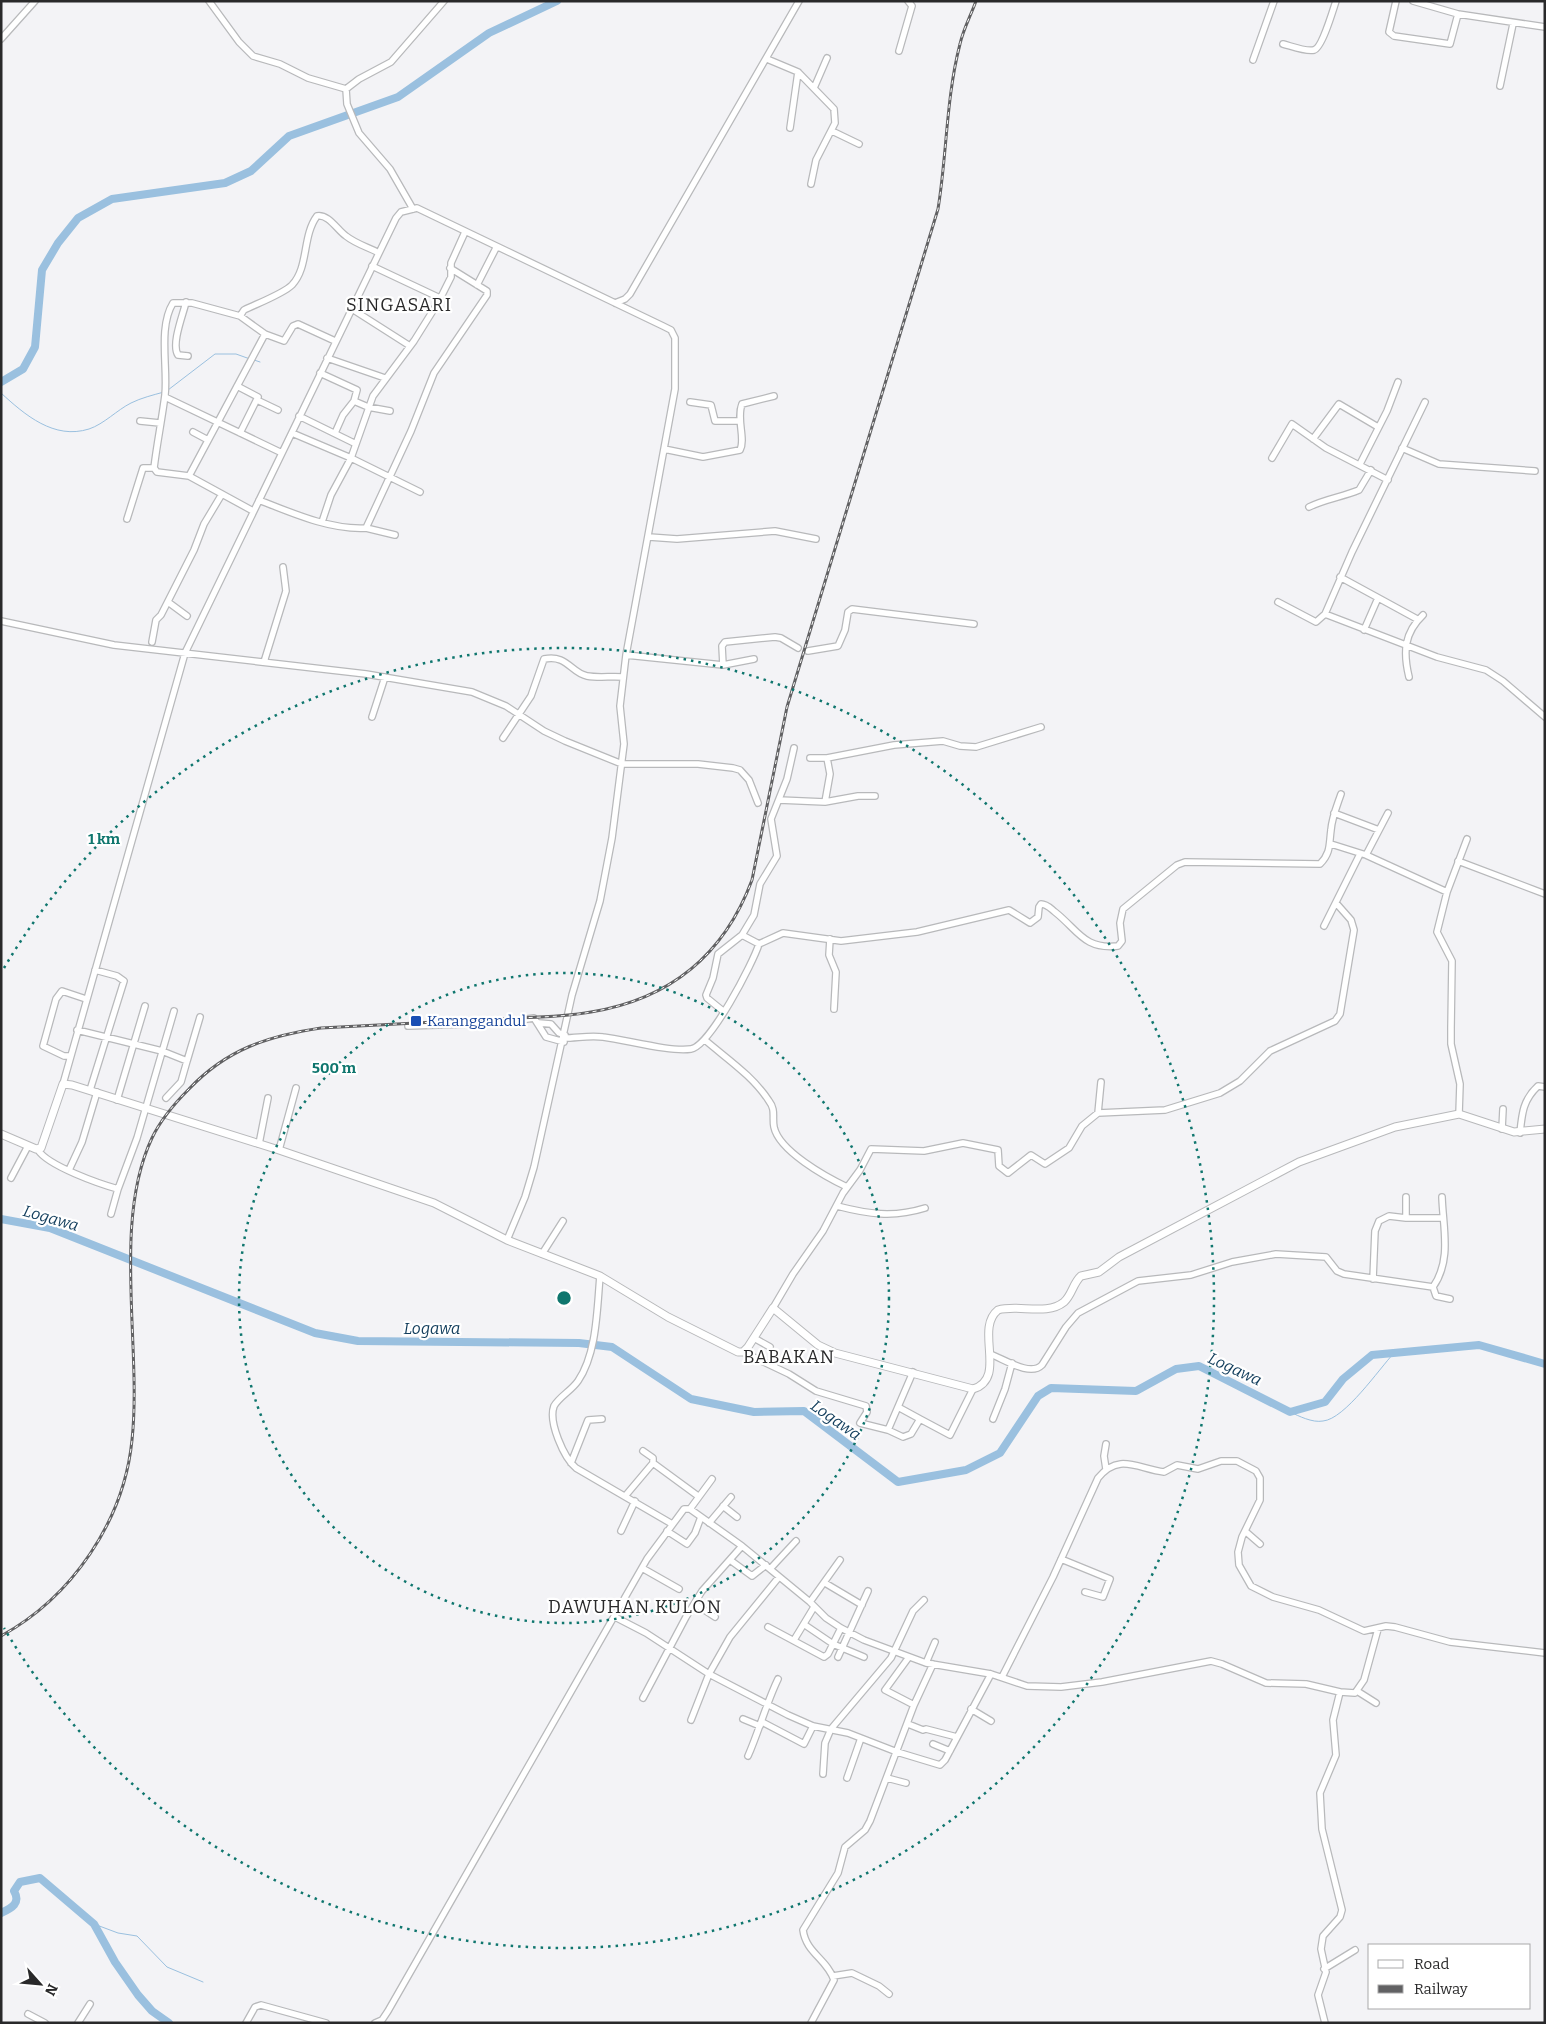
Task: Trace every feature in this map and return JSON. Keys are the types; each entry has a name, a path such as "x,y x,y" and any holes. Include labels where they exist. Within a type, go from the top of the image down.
{"main road":[{"path":"1,1134 38,1150 44,1143 62,1084 93,1091 279,1150 434,1203 507,1240 600,1276 668,1316 738,1352 743,1352 773,1308 828,1351 973,1389 981,1385 987,1376 990,1354 989,1324 998,1310 1048,1308 1060,1304 1066,1301 1081,1276 1099,1272 1119,1257 1299,1162 1395,1127 1459,1114 1502,1130 1520,1133 1545,1129"}],"street":[{"path":"1,39 35,1"},
{"path":"209,1 242,46 253,56 280,64 308,78 346,89"},
{"path":"346,89 359,79 391,62 444,1"},
{"path":"615,303 625,300 630,294 799,1"},
{"path":"899,51 911,15 912,6 908,1"},
{"path":"1253,60 1274,1"},
{"path":"1283,44 1311,50 1316,49 1322,43 1336,1"},
{"path":"1396,1 1389,32 1394,36 1450,44 1458,14"},
{"path":"1413,1 1458,14 1512,24 1545,27"},
{"path":"1500,86 1512,24"},
{"path":"767,58 798,72 834,109 832,131 816,160 811,184"},
{"path":"814,88 827,58"},
{"path":"790,128 798,72"},
{"path":"346,89 347,104 356,126 365,142 382,157 413,209"},
{"path":"832,131 859,144"},
{"path":"62,1084 185,654 398,214 418,208 496,248 663,326 674,334 676,374 649,537 623,676 620,706 624,736 612,838 600,900 572,995 564,1038 528,1189 507,1240"},
{"path":"240,316 244,310 293,284 300,271 310,227 317,216 322,215 328,219 345,236 356,243 379,252"},
{"path":"322,522 331,495 351,458 368,407 385,378 410,346 440,298 451,277 450,268 466,232"},
{"path":"477,285 496,248"},
{"path":"372,266 440,298"},
{"path":"366,528 411,431 434,373 487,295 487,291 450,268"},
{"path":"186,302 179,327 176,350 178,355 188,356"},
{"path":"154,468 165,392 165,337 169,312 173,303 186,302 240,316 265,334 284,341 293,326 298,324 335,342"},
{"path":"352,310 410,346"},
{"path":"189,476 265,334"},
{"path":"327,358 385,378"},
{"path":"320,373 357,390 354,401 343,415 334,433"},
{"path":"1360,464 1387,411 1398,382"},
{"path":"237,386 257,396 257,400 278,410"},
{"path":"165,392 217,422 282,453"},
{"path":"664,449 702,457 740,450 742,444 741,407 744,403 774,396"},
{"path":"240,433 257,400"},
{"path":"354,401 368,407 390,411"},
{"path":"690,402 711,405 716,421 740,421"},
{"path":"1278,602 1316,622 1325,614 1340,577 1425,402"},
{"path":"1313,439 1338,404 1378,427"},
{"path":"299,416 356,444"},
{"path":"140,421 160,423"},
{"path":"1272,458 1291,424 1326,448 1388,480"},
{"path":"193,432 208,440"},
{"path":"292,433 351,458 420,492"},
{"path":"1402,448 1439,464 1535,471"},
{"path":"127,520 143,468 154,468 157,472 189,476 253,511"},
{"path":"1309,507 1324,500 1334,500 1343,494 1359,490 1371,470"},
{"path":"152,642 156,620 160,617 168,602 204,524 222,494"},
{"path":"259,500 302,517 395,535"},
{"path":"649,537 677,539 775,531 816,539"},
{"path":"264,662 286,591 283,567"},
{"path":"1340,577 1417,619"},
{"path":"1364,630 1378,598"},
{"path":"168,602 187,616"},
{"path":"808,651 838,646 842,639 850,610 974,624"},
{"path":"1325,614 1406,645 1494,674 1545,717"},
{"path":"1409,677 1405,662 1406,645 1417,619 1423,615"},
{"path":"1,621 109,644 384,677 472,692 488,697 551,734 622,764 698,764 740,770 749,780 758,803"},
{"path":"723,665 722,646 725,642 778,637 798,648"},
{"path":"626,655 723,665 754,659"},
{"path":"503,738 534,690 542,660 546,658 565,662 572,666 574,671 588,676 623,676"},
{"path":"372,717 384,677"},
{"path":"810,758 827,758 894,745 943,741 960,746 976,747 1041,727"},
{"path":"724,1011 707,998 706,995 713,978 718,954 742,935 754,916 760,884 777,856 771,824 787,779 794,748"},
{"path":"825,802 830,774 827,758"},
{"path":"408,1026 498,1023 534,1018 539,1023 546,1037 602,1037 688,1049 698,1046 705,1040 751,964 759,944 783,933 841,941 916,932 1009,910 1030,923 1038,917 1041,904 1045,904 1059,915 1079,937 1093,945 1107,948 1118,946 1122,941 1120,923 1123,910 1177,865 1185,862 1318,865 1324,859 1331,844 1330,831 1341,794"},
{"path":"778,800 825,802 858,796 875,796"},
{"path":"1334,813 1379,830"},
{"path":"1324,926 1388,813"},
{"path":"1459,1114 1460,1084 1451,1044 1450,1028 1452,961 1436,932 1447,892 1467,839"},
{"path":"1331,844 1363,855 1447,892"},
{"path":"1458,861 1545,894"},
{"path":"773,1308 793,1274 824,1230 846,1187 860,1170 871,1149 924,1151 963,1143 998,1150 999,1166 1008,1173 1031,1155 1045,1164 1069,1148 1082,1126 1098,1114 1165,1110 1220,1093 1247,1076 1270,1051 1335,1021 1340,1014 1354,930 1351,920 1336,903"},
{"path":"742,935 759,944"},
{"path":"830,939 829,955 836,972 834,1010"},
{"path":"69,1170 82,1142 106,1036 123,980 95,970"},
{"path":"70,1056 64,1056 43,1046 56,999 62,991 86,999"},
{"path":"117,1100 144,1006"},
{"path":"111,1214 174,1011"},
{"path":"166,1098 181,1082 200,1017"},
{"path":"539,1023 550,1024 564,1038"},
{"path":"77,1030 162,1051 187,1061"},
{"path":"705,1040 749,1076 769,1100 774,1109 774,1127 788,1147 820,1173 846,1187"},
{"path":"1098,1114 1102,1082"},
{"path":"1520,1133 1523,1112 1529,1094 1538,1086 1545,1088"},
{"path":"279,1150 296,1088"},
{"path":"259,1144 268,1098"},
{"path":"1502,1130 1503,1109"},
{"path":"11,1178 28,1146"},
{"path":"38,1150 44,1156 69,1170 118,1189"},
{"path":"1406,1197 1406,1218"},
{"path":"1442,1198 1445,1256 1442,1270 1433,1287 1436,1296 1450,1299"},
{"path":"837,1206 880,1215 897,1214 924,1208"},
{"path":"1373,1279 1375,1231 1379,1221 1389,1216 1443,1218"},
{"path":"542,1254 563,1221"},
{"path":"990,1354 1030,1370 1039,1368 1074,1317 1106,1297 1138,1281 1192,1275 1232,1262 1285,1253 1326,1257 1340,1273 1433,1287"},
{"path":"600,1276 593,1335 588,1357 577,1382 557,1402 552,1410 554,1422 563,1450 571,1463 582,1472 626,1495 672,1524"},
{"path":"754,1338 770,1347"},
{"path":"743,1352 789,1374 816,1391 866,1406 867,1412 860,1423 888,1430 903,1437 908,1436 920,1420"},
{"path":"993,1419 1006,1389 1012,1363"},
{"path":"888,1430 913,1372"},
{"path":"898,1407 950,1435 973,1389"},
{"path":"571,1463 588,1420 602,1419"},
{"path":"1106,1444 1104,1456 1106,1469"},
{"path":"643,1451 653,1458 653,1462 698,1496"},
{"path":"1002,1677 1061,1559 1094,1487 1106,1469 1112,1465 1129,1464 1164,1472 1177,1465 1198,1469 1227,1460 1246,1464 1256,1471 1262,1486 1260,1500 1245,1531 1238,1552 1239,1565 1251,1586 1273,1597 1319,1610 1360,1629 1369,1631 1395,1626 1450,1642 1545,1653"},
{"path":"626,1495 653,1462"},
{"path":"690,1509 712,1479"},
{"path":"709,1523 732,1497"},
{"path":"621,1531 635,1501"},
{"path":"723,1506 737,1517"},
{"path":"376,2023 382,2020 388,2011 642,1568 683,1509 690,1509 742,1546 849,1634 926,1663 991,1674 1028,1686 1074,1686 1211,1661 1266,1683 1306,1684 1340,1692 1357,1691 1376,1703"},
{"path":"667,1531 687,1544 695,1533 701,1517"},
{"path":"1245,1531 1260,1544"},
{"path":"730,1560 752,1576 768,1567 796,1541"},
{"path":"643,1698 668,1649 708,1583 742,1546"},
{"path":"1061,1559 1110,1580 1103,1597 1085,1592"},
{"path":"810,1602 840,1560"},
{"path":"642,1568 679,1590"},
{"path":"691,1720 709,1674 730,1637 779,1576"},
{"path":"825,1583 862,1605"},
{"path":"838,1657 868,1591"},
{"path":"823,1774 825,1743 831,1729 895,1652 910,1616 916,1606 924,1600"},
{"path":"695,1604 715,1617"},
{"path":"794,1640 805,1625 814,1607"},
{"path":"615,1617 646,1633 709,1674 813,1726 861,1738 897,1752 940,1765 950,1751 991,1674"},
{"path":"805,1625 834,1644 864,1657"},
{"path":"768,1627 824,1657 834,1644 841,1628"},
{"path":"1357,1691 1364,1680 1378,1628"},
{"path":"926,1663 935,1642"},
{"path":"909,1657 885,1690 914,1705"},
{"path":"811,2023 832,1985 832,1976 826,1965 807,1946 803,1930 838,1873 845,1847 865,1830 870,1821 914,1705 933,1664"},
{"path":"748,1756 778,1679"},
{"path":"1326,2023 1318,1995 1325,1976 1321,1949 1323,1936 1340,1917 1342,1910 1322,1829 1320,1793 1336,1755 1333,1720 1340,1692"},
{"path":"972,1709 991,1721"},
{"path":"743,1719 761,1724 804,1744 813,1726"},
{"path":"908,1724 920,1729 957,1737"},
{"path":"847,1778 861,1738"},
{"path":"933,1744 950,1751"},
{"path":"887,1778 906,1783"},
{"path":"1324,1968 1355,1950"},
{"path":"832,1976 852,1973 880,1986 889,1994"},
{"path":"78,2023 90,2004"},
{"path":"246,2023 255,2007 261,2005 326,2023"},
{"path":"28,2014 45,2023"}],"waterway":[{"path":"1,382 23,369 35,347 42,270 58,243 78,218 112,199 225,183 251,171 289,136 398,97 489,33 557,1"},
{"path":"168,390 215,354 236,354 250,359"},
{"path":"254,360 260,362"},
{"path":"1,393 30,417 41,423 52,428 76,432 95,427 135,401 164,392"},
{"name":"Logawa","path":"1,1219 50,1228 315,1333 358,1341 579,1343 612,1347 691,1399 754,1412 804,1411 898,1482 966,1470 1000,1453 1038,1396 1051,1388 1136,1391 1176,1369 1199,1366 1290,1412 1325,1402 1343,1379 1372,1355 1479,1345 1545,1364"},
{"path":"1290,1412 1314,1421 1332,1418 1351,1403 1394,1353"},
{"path":"1,1913 9,1909 16,1902 14,1891 20,1882 40,1878 94,1924 115,1962 138,1995 152,2011 169,2023"},
{"path":"94,1924 118,1933 137,1936 167,1967 203,1982"}],"railway":[{"path":"1,1636 27,1620 72,1578 90,1554 106,1527 118,1499 127,1470 132,1440 134,1366 131,1246 133,1208 140,1171 152,1138 160,1124 179,1100 203,1075 233,1054 249,1046 302,1031 321,1028 567,1015 619,1006 646,996 669,984 691,969 710,951 740,907 752,880 787,707 938,209 955,64 963,33 976,1"}],"place":[{"name":"Karanggandul","path":"416,1021"}],"district":[{"name":"SINGASARI","path":"399,305"},
{"name":"BABAKAN","path":"789,1357"},
{"name":"DAWUHAN KULON","path":"635,1607"}]}
